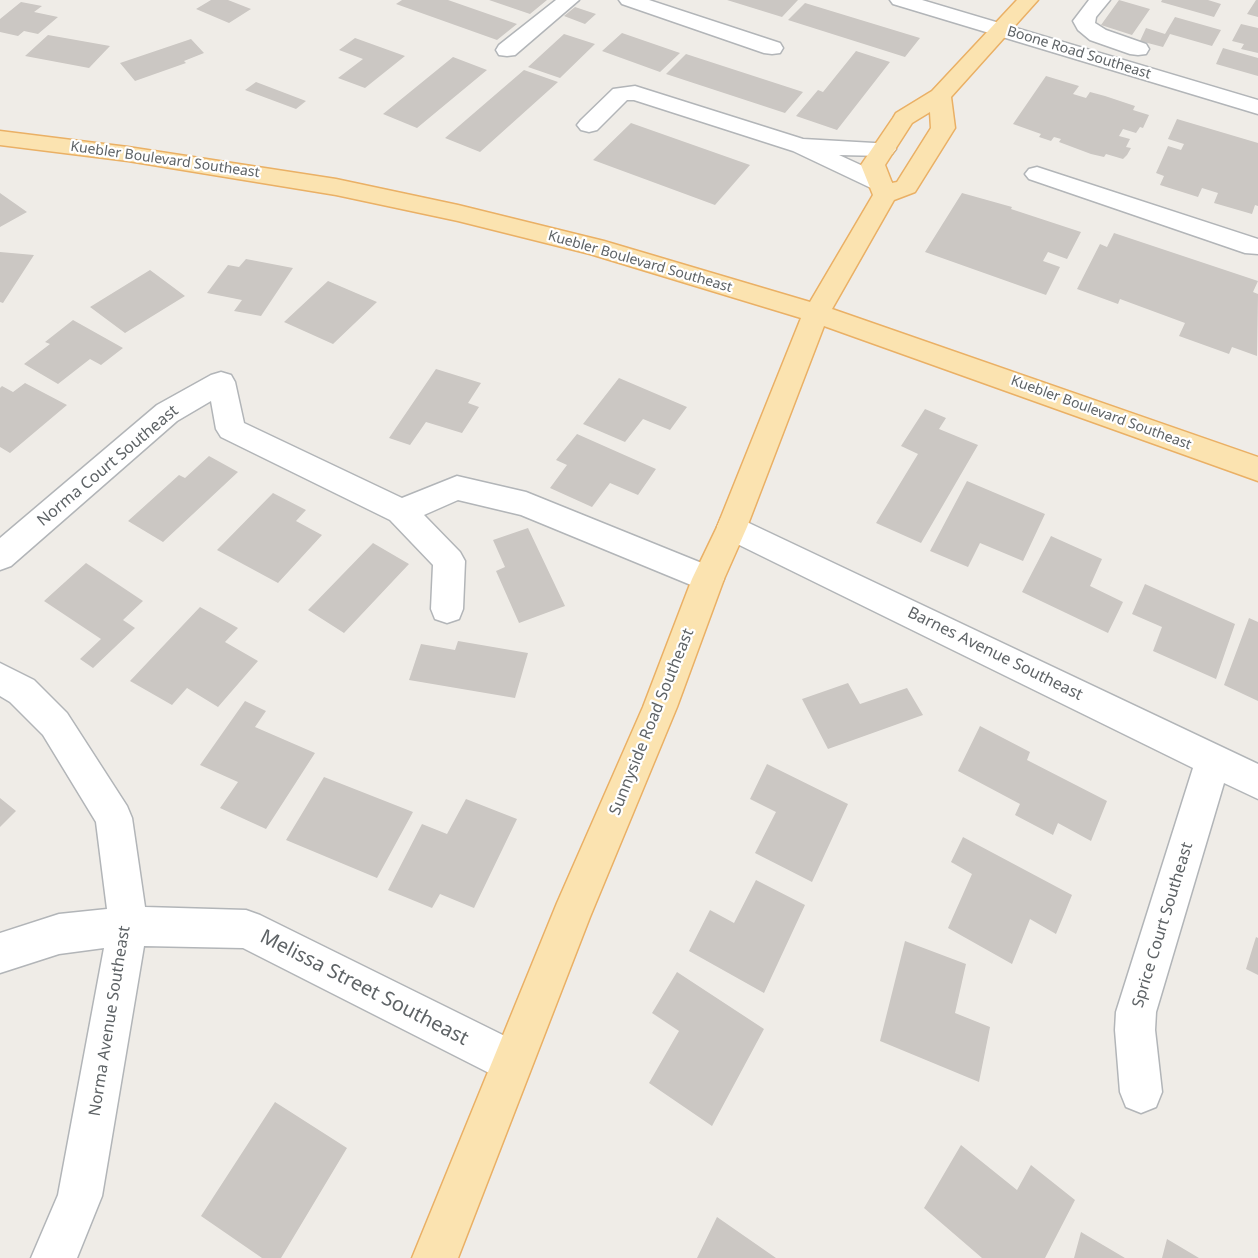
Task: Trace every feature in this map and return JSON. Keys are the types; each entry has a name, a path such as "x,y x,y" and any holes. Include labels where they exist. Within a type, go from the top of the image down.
{"main road":[{"path":"940,96 943,128 906,187 883,189 873,165 904,118 940,96 1028,0"},
{"name":"Kuebler Boulevard Southeast","path":"0,138 242,171 458,213 595,247 816,313 1258,469"},
{"name":"Sunnyside Road Southeast","path":"435,1258 512,1062 660,707 708,579 732,527 816,313 851,257 883,189"}],"street":[{"path":"507,50 569,0"},
{"path":"629,0 772,48"},
{"name":"Boone Road Southeast","path":"900,0 1258,107"},
{"path":"1100,0 1087,15 1084,21 1085,26 1098,35 1159,56"},
{"path":"589,125 621,94 635,93 801,146 883,189"},
{"path":"801,146 884,149"},
{"path":"1038,174 1257,247"},
{"name":"Norma Court Southeast","path":"0,557 167,413 221,382 231,429 401,511"},
{"path":"447,609 449,561 401,511 457,488 526,504 708,579"},
{"name":"Barnes Avenue Southeast","path":"732,527 1258,782"},
{"name":"Norma Avenue Southeast","path":"0,678 22,691 55,724 114,818 128,926 80,1196 54,1258"},
{"name":"Sprice Court Southeast","path":"1141,1092 1135,1030 1136,1012 1214,760"},
{"name":"Melissa Street Southeast","path":"0,953 58,934 128,926 246,928 512,1062"}],"building":[{"path":"211,0 228,0 251,9 229,23 196,9"},
{"path":"402,0 448,0 517,24 497,40 396,4"},
{"path":"489,0 547,0 530,14"},
{"path":"727,0 798,0 782,17"},
{"path":"1119,0 1150,9 1132,35 1101,25"},
{"path":"1162,0 1208,0 1221,4 1214,17 1161,2"},
{"path":"1258,0 1258,17 1247,14"},
{"path":"21,2 42,6 34,12 58,17 38,34 24,31 18,36 0,32 0,19"},
{"path":"805,3 920,38 905,57 788,20"},
{"path":"575,7 596,14 585,24 564,16"},
{"path":"1175,17 1221,30 1212,46 1170,34 1163,47 1140,41 1146,28 1165,34"},
{"path":"1241,24 1258,28 1258,53 1241,49 1244,44 1232,41"},
{"path":"622,33 680,53 660,72 602,51"},
{"path":"564,34 595,44 560,78 528,67"},
{"path":"48,35 110,46 89,68 25,56"},
{"path":"355,38 405,56 365,88 338,78 363,59 339,50"},
{"path":"191,39 204,53 184,61 186,63 135,81 120,63"},
{"path":"1223,48 1258,58 1258,76 1216,64"},
{"path":"856,51 890,62 837,130 796,116 818,90 823,92"},
{"path":"686,54 803,92 785,113 666,74"},
{"path":"453,57 487,70 417,128 383,114"},
{"path":"524,70 558,82 480,152 445,138"},
{"path":"1046,76 1079,86 1073,94 1086,98 1090,92 1105,96 1135,106 1133,110 1149,115 1143,128 1140,127 1136,133 1123,129 1119,136 1130,139 1126,147 1131,148 1123,159 1106,154 1104,157 1091,154 1059,142 1061,139 1054,137 1051,141 1039,137 1041,134 1013,124"},
{"path":"256,82 306,101 296,109 245,90"},
{"path":"1177,119 1258,143 1258,206 1255,205 1252,214 1214,203 1218,193 1202,188 1198,197 1160,185 1164,176 1156,173 1168,146 1181,150 1184,144 1168,139"},
{"path":"631,123 750,165 715,205 593,160"},
{"path":"0,193 27,212 0,227"},
{"path":"962,193 1012,207 1011,209 1081,232 1067,259 1048,252 1043,261 1060,267 1046,295 925,252"},
{"path":"1114,233 1258,281 1253,292 1258,294 1257,356 1232,347 1229,354 1179,336 1185,323 1120,299 1118,304 1077,289 1100,244 1107,247"},
{"path":"0,252 34,255 3,303 0,302"},
{"path":"246,259 293,268 261,316 234,311 242,300 207,293 228,265 239,267"},
{"path":"150,270 185,296 125,333 90,307"},
{"path":"328,281 377,302 333,344 284,322"},
{"path":"73,320 123,348 101,365 90,359 58,384 24,364 50,344 45,342"},
{"path":"436,369 481,383 468,403 479,407 462,433 426,422 410,445 389,438"},
{"path":"619,378 687,407 670,430 643,419 625,442 583,424"},
{"path":"25,383 67,405 10,453 0,447 0,388 2,386 13,392"},
{"path":"925,409 946,418 939,429 978,445 921,543 876,523 918,454 901,446"},
{"path":"577,434 656,469 638,495 610,483 592,507 550,488 567,465 556,460"},
{"path":"209,456 238,472 163,542 128,521 179,475 185,478"},
{"path":"967,481 1045,514 1023,561 980,543 968,567 930,551"},
{"path":"273,493 306,510 296,521 322,535 278,583 217,550"},
{"path":"528,528 565,606 519,623 496,571 505,567 493,540"},
{"path":"1051,536 1102,559 1090,586 1123,602 1108,633 1022,592"},
{"path":"373,543 409,564 344,633 308,610"},
{"path":"86,563 143,601 123,620 135,628 93,668 80,659 101,639 44,601"},
{"path":"1145,584 1235,624 1216,679 1153,651 1162,627 1132,614"},
{"path":"200,607 238,628 225,642 258,661 218,707 187,688 172,705 130,681"},
{"path":"1249,618 1258,622 1258,701 1224,685"},
{"path":"458,641 528,653 515,698 409,680 421,644 455,650"},
{"path":"848,683 860,704 907,688 923,715 828,749 802,699"},
{"path":"245,701 266,711 255,727 315,753 266,829 220,808 238,782 200,765"},
{"path":"980,726 1030,752 1027,760 1107,801 1091,841 1058,823 1053,835 1015,815 1020,804 958,771"},
{"path":"767,764 848,804 812,882 755,853 776,812 750,799"},
{"path":"324,777 413,812 377,878 286,840"},
{"path":"0,798 16,811 0,827"},
{"path":"466,799 517,819 474,908 440,894 432,908 388,890 422,824 447,834"},
{"path":"963,837 1072,895 1056,934 1030,919 1012,964 948,928 972,874 951,862"},
{"path":"756,880 805,905 764,993 689,951 710,910 734,923"},
{"path":"1256,937 1258,938 1258,975 1246,969"},
{"path":"905,941 966,964 955,1013 990,1027 979,1082 880,1041"},
{"path":"677,972 764,1029 712,1126 649,1083 679,1031 652,1013"},
{"path":"275,1102 347,1148 281,1258 262,1258 201,1216"},
{"path":"961,1145 1017,1190 1031,1165 1075,1200 1045,1258 982,1258 924,1208"},
{"path":"717,1217 776,1258 697,1258"},
{"path":"1081,1232 1125,1258 1074,1258"},
{"path":"1167,1239 1199,1258 1162,1258"}]}
